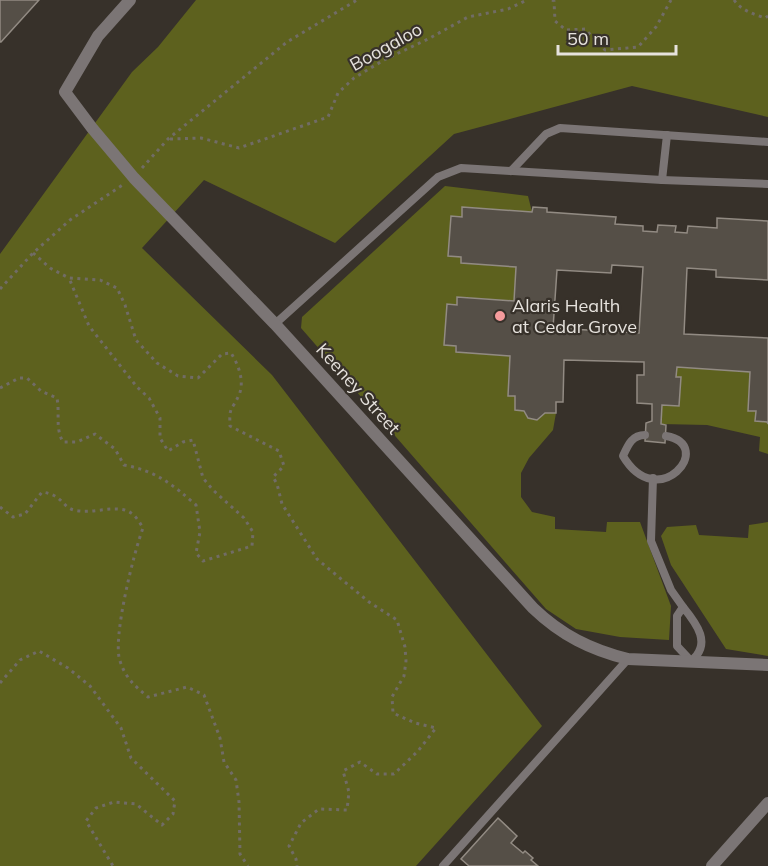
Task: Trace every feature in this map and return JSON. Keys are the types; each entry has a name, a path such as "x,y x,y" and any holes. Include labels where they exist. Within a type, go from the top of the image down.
{"street":[{"name":"Keeney Street","path":"130,0 99,36 65,92 134,178 275,324 539,614 574,640 592,649 628,659 768,665"},
{"path":"712,866 768,803"}],"lane":[{"path":"511,171 546,134 560,128 768,142"},
{"path":"662,180 667,135"},
{"path":"275,324 438,177 461,168 662,180 768,183"},
{"path":"645,435 639,435 630,442 623,456 630,468 639,474 653,478 668,478 679,471 686,461 681,443 674,437 666,436"},
{"path":"653,478 651,541 671,590 695,621 702,641 700,654 692,661 677,646 678,616 683,607"},
{"path":"443,866 628,659"}],"path":[{"path":"0,289 33,253 70,220 134,178 168,139 287,42 357,0"},
{"name":"Boogaloo","path":"168,139 201,138 239,148 328,117 338,93 354,78 384,60 468,17 508,9 527,0"},
{"path":"552,0 554,1 555,21 566,30 585,29 605,50 638,47 656,27 671,0"},
{"path":"734,0 737,5 750,13 765,18 768,16"},
{"path":"33,253 50,268 69,278 100,280 117,288 136,340 157,363 178,376 198,378 222,354 231,353 240,368 240,393 229,410 231,426 279,452 284,466 273,477 282,504 317,559 369,602 397,620 405,646 406,661 404,676 392,697 393,714 436,728 418,751 394,774 377,774 360,762 343,771 349,792 346,810 319,809 301,823 289,846 297,866"},
{"path":"0,388 19,378 27,378 41,391 57,398 59,412 57,431 63,442 77,442 95,434 115,449 124,465 146,469 175,487 196,505 200,532 196,553 203,561 252,546 253,532 244,518 203,478 193,440 183,442 168,451 160,438 160,418 149,398 137,387 89,326 69,278"},
{"path":"0,507 13,518 25,514 42,492 54,494 71,510 94,512 114,508 130,512 143,528 135,549 117,643 119,659 130,682 148,697 187,687 204,695 220,738 224,762 236,780 239,802 240,854 248,866"},
{"path":"0,683 20,660 39,651 68,668 90,686 121,728 130,758 175,801 172,814 162,825 136,804 114,802 96,808 86,821 112,866"}],"green space":[{"path":"196,0 768,0 768,117 632,86 454,134 335,243 204,180 142,248 272,375 542,726 416,866 0,866 0,254 132,72 158,47"},
{"path":"445,186 528,196 532,212 463,207 462,217 451,216 449,256 461,257 461,263 516,267 514,301 458,297 457,305 447,304 456,352 510,356 508,395 515,396 515,410 524,411 528,418 537,420 545,413 556,413 553,430 529,458 521,473 521,497 532,512 555,517 555,529 606,532 607,522 640,522 671,606 669,640 620,637 576,629 546,609 301,328 302,317"},
{"path":"677,367 750,372 748,410 756,411 756,421 768,424 768,454 759,451 760,437 707,425 661,424 662,405 679,406 681,378 676,377"},
{"path":"768,522 768,656 726,649 671,565 661,536 667,527 696,525 699,535 748,538 749,525"}],"building":[{"path":"0,0 39,0 1,42 0,42"},
{"name":"Alaris Health at Cedar Grove","path":"462,207 532,212 533,207 547,208 547,212 616,217 615,224 643,226 643,231 657,232 658,225 676,226 675,232 687,233 688,226 717,228 717,218 768,221 768,280 716,277 716,270 687,268 684,334 768,338 768,424 755,421 756,411 748,411 750,372 677,367 676,377 681,377 679,406 662,405 661,424 666,425 665,443 645,441 646,423 652,421 652,404 637,403 637,375 644,375 644,362 564,360 563,402 556,402 556,413 545,413 537,420 528,418 524,411 515,410 515,396 508,396 510,356 456,352 456,346 444,345 447,304 457,305 457,297 514,301 516,267 461,263 461,257 448,256 451,216 462,217","holes":["612,265 643,267 639,333 553,328 557,270 611,273"]},
{"path":"498,818 517,836 511,843 523,853 525,851 538,866 469,866 461,859"}],"place":[{"name":"Alaris Health at Cedar Grove","path":"500,316"}]}
